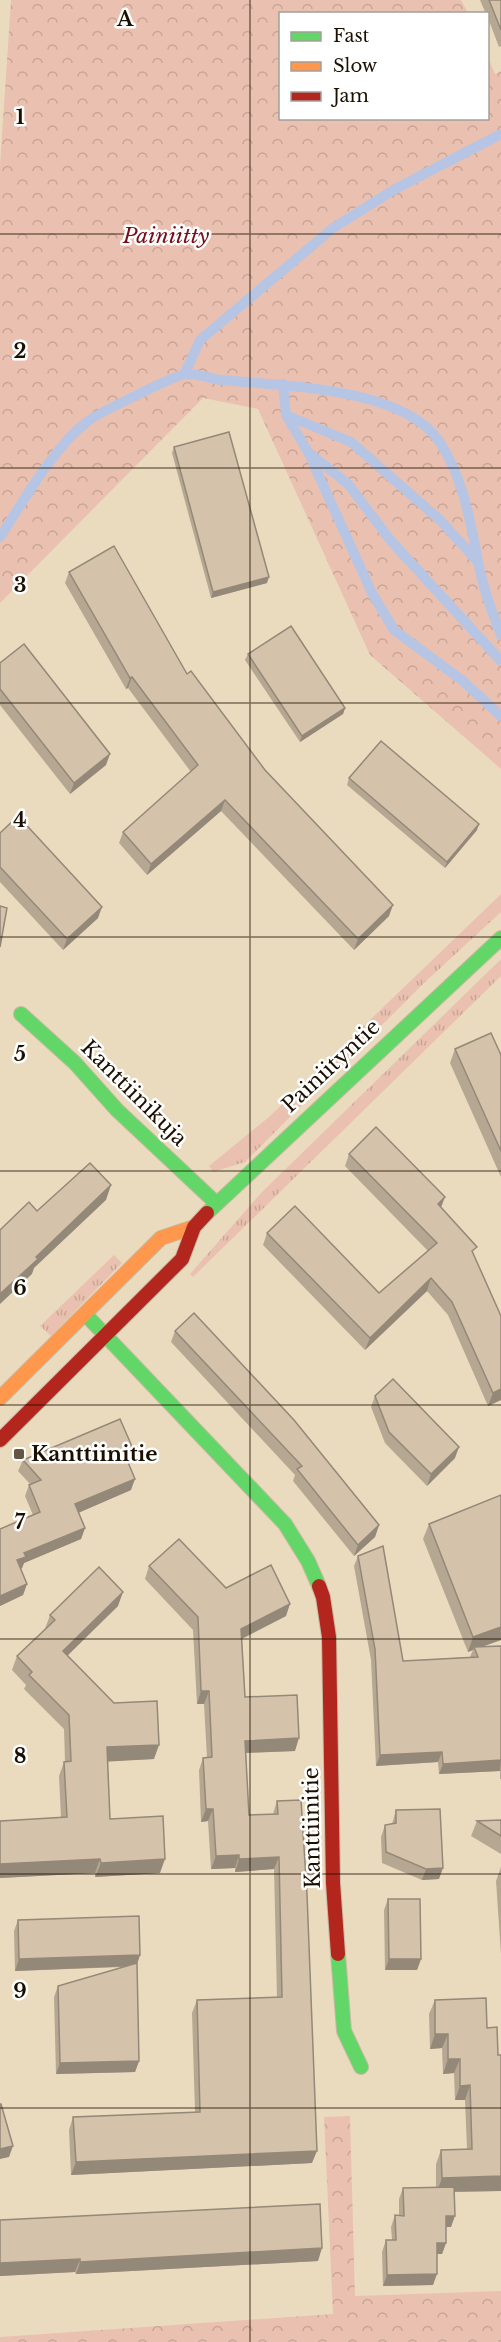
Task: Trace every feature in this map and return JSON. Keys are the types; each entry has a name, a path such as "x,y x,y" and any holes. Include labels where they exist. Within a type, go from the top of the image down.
{"street":[{"name":"Painiityntie","path":"0,1440 182,1258 194,1227 216,1203 501,938"},
{"name":"Kanttiinikuja","path":"21,1014 75,1063 117,1110 216,1203"},
{"name":"Painiityntie","path":"0,1398 161,1238 194,1227"},
{"name":"Kanttiinitie","path":"85,1314 285,1524 308,1561 323,1597 328,1637 333,1883 344,2031 361,2067"}],"green space":[{"name":"Painiitty","path":"11,0 461,0 467,12 279,12 279,120 489,120 489,59 495,74 501,71 501,769 370,655 258,409 203,398 0,603 0,165"},
{"path":"501,894 501,912 423,984 245,1162 213,1172 209,1166 269,1117"},
{"path":"501,959 501,976 193,1277 190,1274 262,1192"},
{"path":"114,1255 122,1263 51,1336 40,1326"},
{"path":"350,2116 355,2296 501,2291 501,2342 0,2342 0,2337 333,2314 324,2117"}],"building":[{"path":"489,0 501,0 501,30"},
{"path":"229,432 269,577 213,592 174,447"},
{"path":"114,546 187,674 191,671 265,770 393,905 358,939 225,800 151,864 123,832 198,765 132,677 130,678 69,572"},
{"path":"291,626 345,708 302,736 248,654"},
{"path":"24,644 110,754 74,783 0,689 0,663"},
{"path":"381,741 479,824 447,862 349,778"},
{"path":"18,816 102,907 67,939 0,867 0,833"},
{"path":"0,906 7,908 0,947"},
{"path":"491,1033 501,1055 501,1151 455,1049"},
{"path":"376,1127 445,1197 438,1204 477,1247 472,1251 501,1316 501,1389 493,1393 452,1302 431,1278 370,1338 267,1233 295,1206 379,1293 437,1243 349,1154"},
{"path":"90,1163 111,1185 0,1294 0,1230 29,1202 37,1211"},
{"path":"194,1313 294,1420 379,1525 358,1545 297,1469 302,1466 175,1331"},
{"path":"393,1379 459,1447 431,1474 389,1432 375,1396"},
{"path":"120,1419 134,1451 125,1455 135,1479 75,1504 85,1528 24,1553 26,1557 17,1560 27,1584 0,1596 0,1529 40,1512 29,1485 41,1480 23,1460"},
{"path":"501,1495 501,1627 473,1637 429,1524"},
{"path":"179,1539 226,1588 271,1565 290,1604 241,1629 245,1697 297,1695 299,1738 245,1741 249,1815 278,1814 277,1801 301,1800 317,2151 76,2162 73,2117 200,2112 197,2000 282,1997 279,1857 239,1859 239,1855 216,1856 213,1809 206,1809 203,1758 212,1757 209,1691 201,1691 198,1617 149,1566"},
{"path":"383,1546 403,1661 478,1657 474,1647 501,1646 501,1760 443,1764 442,1752 380,1755 375,1649 358,1556"},
{"path":"99,1567 123,1592 63,1651 114,1703 157,1701 159,1745 107,1747 110,1819 163,1816 165,1859 101,1863 100,1859 0,1864 0,1821 67,1817 64,1762 71,1761 69,1715 29,1675 32,1672 17,1656 55,1620 50,1615"},
{"path":"440,1809 443,1868 426,1869 386,1852 385,1825 396,1823 396,1810"},
{"path":"501,1820 501,1836 477,1821"},
{"path":"388,1899 420,1899 421,1959 389,1959"},
{"path":"139,1916 140,1955 19,1959 18,1920"},
{"path":"137,1963 139,2061 60,2063 58,1986"},
{"path":"486,1998 487,2028 497,2027 498,2055 501,2055 501,2176 442,2178 441,2150 472,2149 470,2085 460,2086 460,2059 448,2059 448,2034 435,2034 435,2000"},
{"path":"0,2104 13,2146 0,2149"},
{"path":"454,2187 455,2216 446,2216 446,2243 437,2243 437,2274 387,2275 386,2240 396,2240 395,2215 404,2216 403,2188"},
{"path":"320,2204 322,2248 80,2262 80,2259 0,2263 0,2220"}],"waterway":[{"path":"185,373 200,340 333,228 395,189 501,134"},
{"path":"0,537 40,475 75,432 94,417 168,380 190,374 222,380 339,392 398,410 421,423 439,441 460,484 482,580 501,635"},
{"path":"283,384 286,415 308,452 348,484 391,541 501,661"},
{"path":"286,415 351,442 441,521 478,562"},
{"path":"309,454 372,593 394,630 463,681 501,716"}],"traffic: fast":[{"path":"207,1213 501,938"},
{"path":"21,1014 75,1063 117,1110 216,1203"},
{"path":"85,1314 285,1524 308,1561 319,1586"},
{"path":"338,1954 344,2031 361,2067"}],"traffic: slow":[{"path":"0,1398 161,1238 194,1227"}],"traffic: jam":[{"path":"0,1440 182,1259 194,1227 207,1213"},
{"path":"319,1586 323,1597 329,1637 333,1883 338,1954"}],"place":[{"name":"Kanttiinitie","path":"19,1454"}]}
